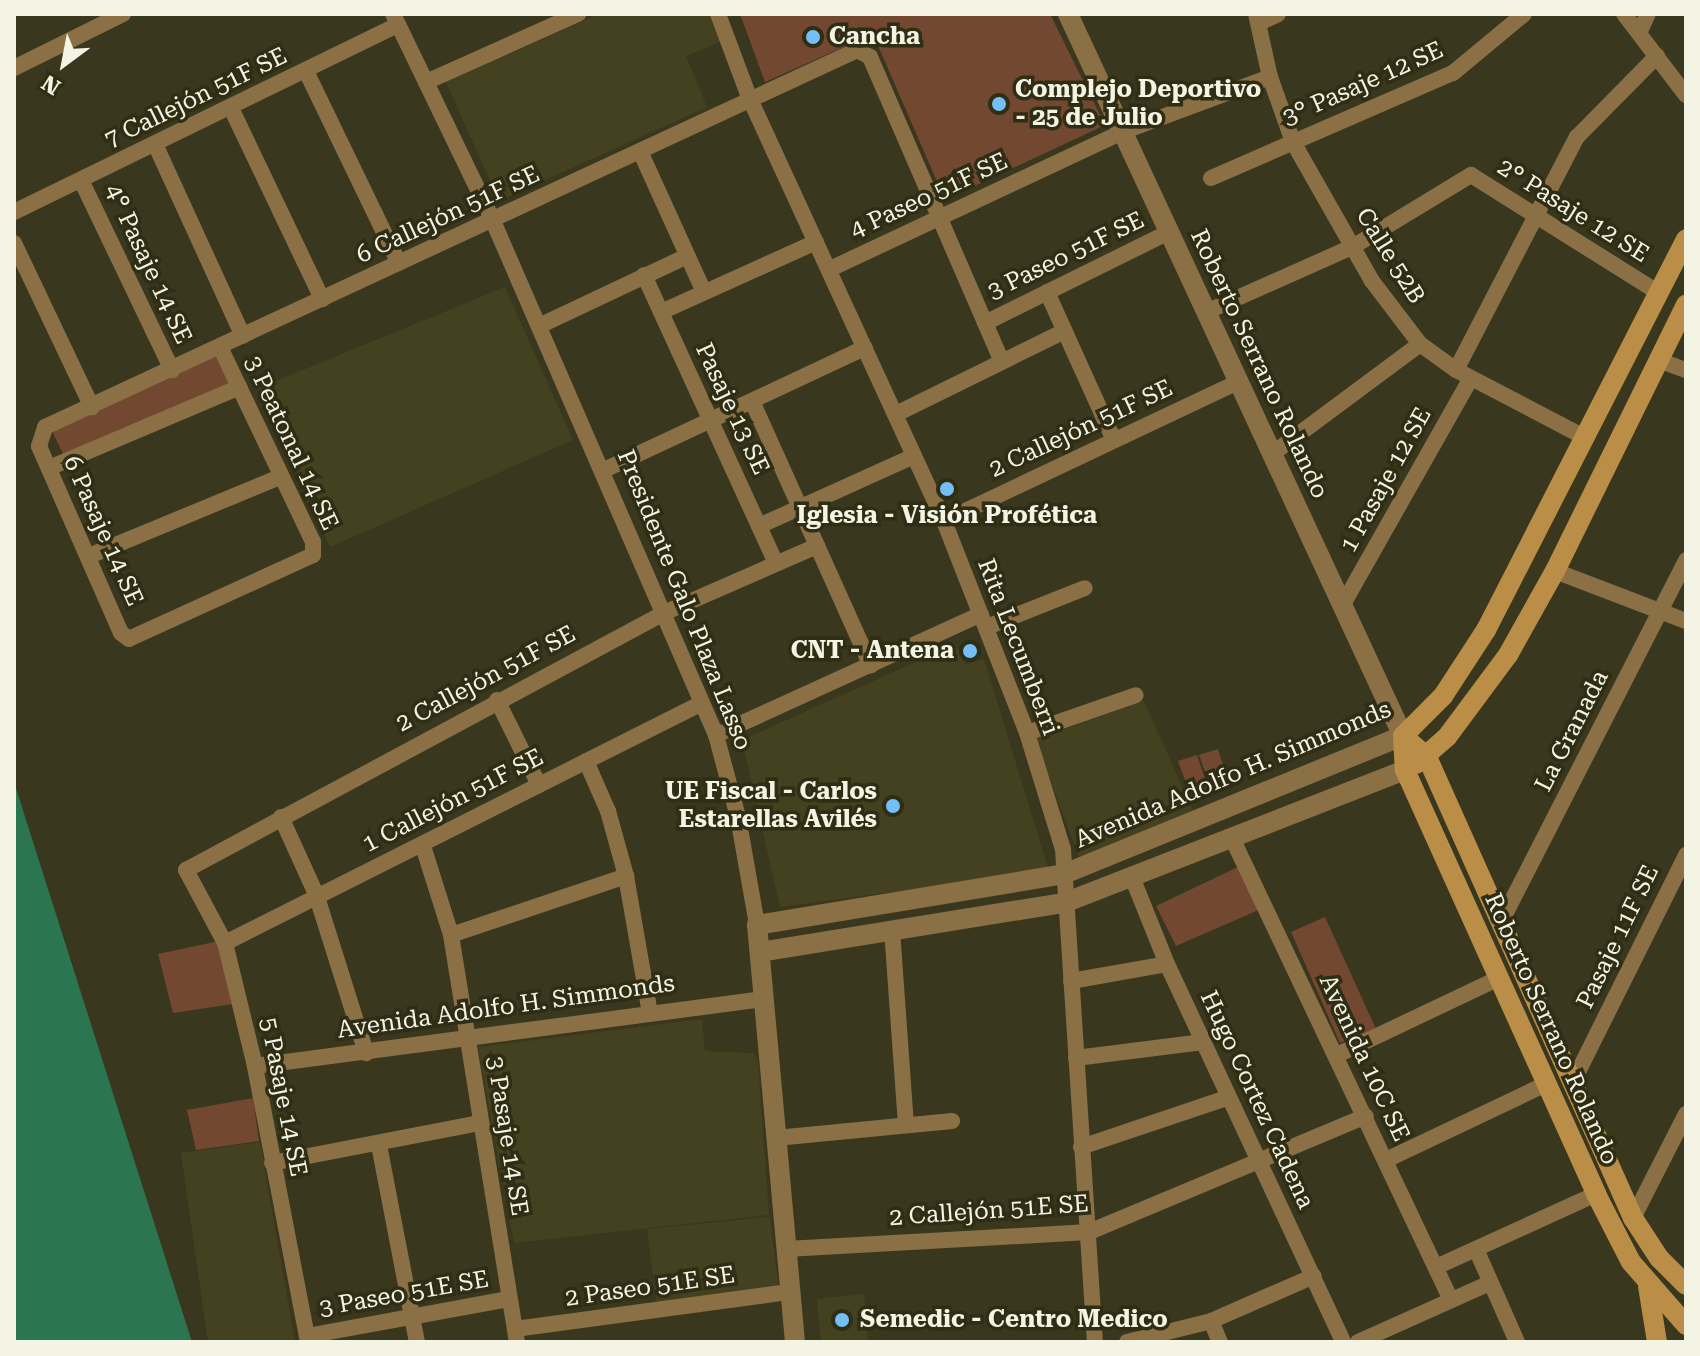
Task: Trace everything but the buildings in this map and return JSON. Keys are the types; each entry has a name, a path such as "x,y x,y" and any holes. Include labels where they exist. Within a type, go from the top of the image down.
{"main road":[{"name":"Avenida Adolfo H. Simmonds","path":"1403,736 1443,696 1486,630 1686,239"},
{"path":"1405,770 1427,757 1508,655 1555,571 1686,305"},
{"name":"Roberto Serrano Rolando","path":"1403,736 1427,757 1633,1218 1659,1258 1686,1285"},
{"name":"Roberto Serrano Rolando","path":"1403,736 1405,770 1596,1194 1648,1286 1686,1325"},
{"path":"1648,1286 1657,1342"}],"street":[{"path":"14,68 123,14"},
{"path":"426,82 578,14"},
{"name":"Rita Lecumberri","path":"718,14 749,97 944,521 1027,733 1063,849 1064,903 1095,1342"},
{"name":"Roberto Serrano Rolando","path":"1068,14 1403,736"},
{"path":"1258,19 1278,14"},
{"name":"3° Pasaje 12 SE","path":"1211,178 1453,73 1524,14"},
{"path":"1624,14 1686,95"},
{"path":"1639,33 1648,14"},
{"name":"Calle 52B","path":"1258,19 1270,77 1293,142 1372,281 1420,344 1464,374 1586,438"},
{"name":"Presidente Galo Plaza Lasso","path":"395,20 493,221 666,612 716,735 738,817 757,925 795,1342"},
{"name":"7 Callejón 51F SE","path":"14,212 306,71 395,20"},
{"name":"6 Callejón 51F SE","path":"45,427 493,221 749,97 857,50 870,57 937,219"},
{"name":"1 Pasaje 12 SE","path":"1342,606 1464,374 1536,217 1577,137 1657,56"},
{"path":"306,71 399,263"},
{"name":"4 Paseo 51F SE","path":"830,269 1122,132 1270,77"},
{"path":"231,108 322,299"},
{"path":"155,144 243,336"},
{"path":"640,151 704,292"},
{"name":"2° Pasaje 12 SE","path":"1206,312 1354,246 1471,175 1659,293"},
{"name":"4° Pasaje 14 SE","path":"81,180 172,370"},
{"path":"937,219 1002,362"},
{"name":"3 Paseo 51F SE","path":"985,323 1169,232"},
{"path":"661,312 816,242"},
{"path":"14,243 92,407"},
{"path":"539,326 687,256"},
{"name":"Pasaje 13 SE","path":"644,275 776,563"},
{"path":"1047,292 1113,438"},
{"path":"896,414 1065,331"},
{"path":"1272,454 1420,344"},
{"name":"3 Peatonal 14 SE","path":"142,636 311,560 313,542 220,347"},
{"path":"604,470 865,348"},
{"path":"1658,360 1686,370"},
{"name":"2 Callejón 51F SE","path":"944,521 1113,438 1238,382"},
{"path":"49,468 240,387"},
{"name":"Pasaje 13 SE","path":"752,401 871,666"},
{"name":"6 Pasaje 14 SE","path":"45,427 39,446 121,633 129,639 142,636"},
{"path":"759,526 914,456"},
{"path":"89,556 280,477"},
{"name":"2 Callejón 51F SE","path":"186,870 497,700 666,612 817,546"},
{"name":"La Granada","path":"1500,924 1686,560"},
{"path":"1555,571 1686,621"},
{"path":"716,735 984,620 1085,588"},
{"path":"1027,733 1136,695"},
{"path":"497,700 539,785"},
{"name":"1 Callejón 51F SE","path":"225,943 316,894 423,846 702,703"},
{"name":"Avenida Adolfo H. Simmonds","path":"757,925 1064,874 1403,736"},
{"path":"586,761 608,811 626,876 650,1013"},
{"path":"760,952 1064,903 1405,770"},
{"path":"281,817 316,894 366,1053"},
{"name":"Avenida 10C SE","path":"1232,838 1451,1300"},
{"name":"3 Pasaje 14 SE","path":"423,846 451,935 516,1336"},
{"name":"Pasaje 11F SE","path":"1573,1082 1681,878 1686,855"},
{"name":"5 Pasaje 14 SE","path":"186,870 225,943 255,1066 307,1339"},
{"path":"451,935 626,876"},
{"name":"Hugo Cortez Cadena","path":"1132,877 1227,1098 1263,1163 1343,1342"},
{"path":"892,930 906,1123"},
{"path":"1071,981 1167,964"},
{"path":"1337,1055 1499,978"},
{"name":"Avenida Adolfo H. Simmonds","path":"255,1066 764,999"},
{"path":"1076,1058 1203,1042"},
{"path":"1386,1160 1548,1083"},
{"path":"1081,1147 1227,1098"},
{"path":"1633,1218 1686,1114"},
{"name":"2 Callejón 51E SE","path":"786,1249 1089,1232 1263,1163 1366,1116"},
{"path":"776,1138 906,1123 952,1121"},
{"path":"272,1163 379,1145 480,1123"},
{"path":"379,1145 417,1342"},
{"path":"1436,1267 1596,1194"},
{"path":"1476,1249 1517,1342"},
{"path":"1127,1342 1211,1321 1314,1276"},
{"path":"1358,1342 1490,1283"},
{"name":"2 Paseo 51E SE","path":"516,1336 790,1292"},
{"name":"3 Paseo 51E SE","path":"307,1339 412,1314 509,1299"},
{"path":"1211,1321 1220,1342"}],"shaded area":[{"path":"599,14 709,14 720,42 686,56 707,107 499,201 446,82"},
{"name":"Complejo Deportivo - 25 de Julio","path":"740,14 1050,14 1105,125 945,200 873,34 765,82"},
{"path":"505,287 573,440 330,547 259,388"},
{"path":"214,354 232,387 65,458 51,429"},
{"name":"UE Fiscal - Carlos Estarellas Avilés","path":"956,644 965,665 984,659 1049,871 780,907 742,740"},
{"path":"1144,701 1193,811 1079,857 1035,740"},
{"path":"1218,749 1230,788 1213,794 1199,755"},
{"path":"1197,755 1210,794 1192,799 1178,761"},
{"path":"14,782 192,1342 14,1342"},
{"path":"1240,866 1261,909 1176,946 1156,906"},
{"path":"1325,917 1376,1029 1340,1043 1291,932"},
{"path":"219,941 233,1004 173,1013 158,954"},
{"path":"702,1019 705,1051 754,1053 758,1062 769,1215 514,1243 478,1047"},
{"path":"253,1098 259,1141 196,1150 187,1110"},
{"path":"260,1142 295,1342 208,1342 181,1153"},
{"path":"770,1217 779,1291 657,1305 647,1229"},
{"name":"Semedic - Centro Medico","path":"864,1294 868,1342 821,1342 817,1299"}],"place":[{"name":"Cancha","path":"813,37"},
{"name":"Complejo Deportivo - 25 de Julio","path":"999,104"},
{"name":"Iglesia - Visión Profética","path":"947,489"},
{"name":"CNT - Antena","path":"970,651"},
{"name":"UE Fiscal - Carlos Estarellas Avilés","path":"893,806"},
{"name":"Semedic - Centro Medico","path":"842,1320"}]}
